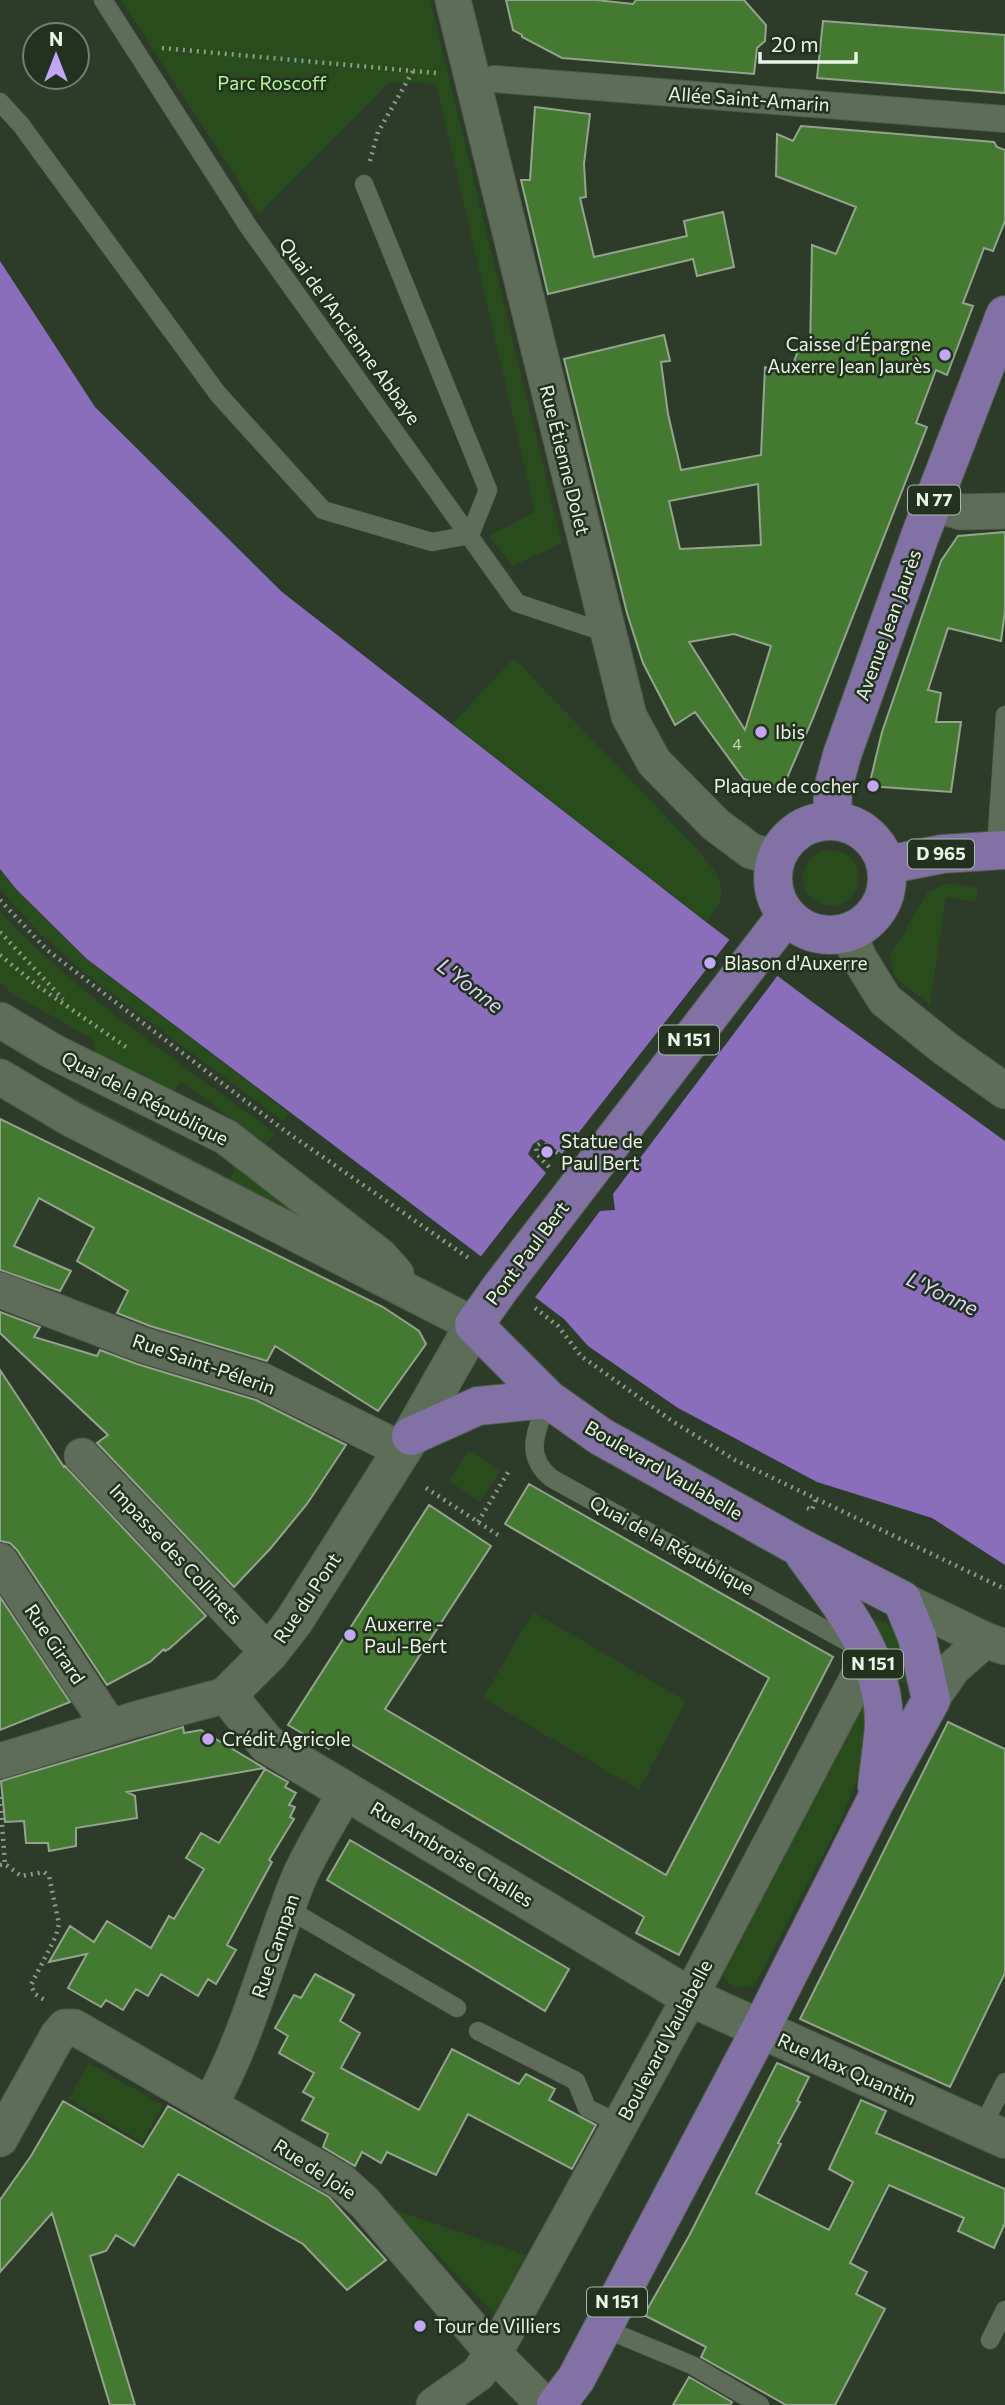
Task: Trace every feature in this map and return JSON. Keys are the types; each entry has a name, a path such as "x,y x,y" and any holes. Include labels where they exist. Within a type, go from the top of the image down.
{"main road":[{"name":"Avenue Jean Jaurès","path":"832,821 833,788 842,755 932,504 1005,315"},
{"path":"832,821 846,823 866,834 881,850 888,882 876,913 863,925 849,933 815,934 799,927 786,916 773,888 772,873 776,858 785,842 798,830 814,823 832,821"},
{"name":"D 965","path":"886,865 942,854 1001,849"},
{"name":"Pont Paul Bert","path":"474,1325 786,916"},
{"name":"Boulevard Vaulabelle","path":"474,1325 548,1399 600,1436 799,1548 902,1600"},
{"path":"407,1443 478,1406 548,1399"},
{"name":"Boulevard Vaulabelle","path":"799,1548 852,1620 870,1654 881,1691 884,1722 876,1800"},
{"name":"N 151","path":"902,1600 917,1637 931,1700"},
{"name":"Boulevard Vaulabelle","path":"556,2405 576,2379 603,2329 760,2030 876,1800 931,1700"}],"street":[{"name":"Rue Étienne Dolet","path":"453,0 629,716 654,762 715,824 751,850 776,858"},
{"name":"Allée Saint-Amarin","path":"494,79 1005,119"},
{"path":"932,504 962,512 1005,511"},
{"path":"849,933 859,958 885,1000 946,1049 1005,1091"},
{"name":"Quai de la République","path":"0,1020 52,1051 226,1137 380,1256 412,1292"},
{"name":"Quai de la République","path":"0,1077 120,1144 474,1325"},
{"name":"Rue Saint-Pélerin","path":"0,1290 144,1345 263,1381 407,1443"},
{"name":"Rue du Pont","path":"0,1760 227,1695 269,1653 294,1621 407,1443 474,1325"},
{"name":"Impasse des Collinets","path":"82,1456 269,1653"},
{"name":"Rue Girard","path":"0,1561 110,1727"},
{"path":"902,1600 995,1643"},
{"name":"Boulevard Vaulabelle","path":"931,1700 953,1668 995,1643"},
{"name":"Boulevard Vaulabelle","path":"434,2405 478,2374 493,2353 690,1997 870,1654"},
{"name":"Rue Ambroise Challes","path":"227,1695 267,1744 690,1997"},
{"name":"Rue Campan","path":"209,2105 228,2072 257,2000 299,1878 346,1790"},
{"name":"Rue Max Quantin","path":"690,1997 993,2134"},
{"path":"0,2139 65,2027"},
{"name":"Rue de Joie","path":"65,2027 74,2027 341,2181 365,2203 493,2353 545,2405"}],"lane":[{"name":"Quai de l'Ancienne Abbaye","path":"103,0 248,226 517,603 607,633"},
{"path":"0,102 21,125 218,394 323,510 432,542 470,535 488,490 364,184"},
{"path":"1001,849 1005,715"},
{"name":"Quai de la République","path":"548,1399 534,1444 535,1458 541,1470 551,1478 870,1654"},
{"path":"288,1909 457,2008"},
{"path":"478,2031 576,2081 587,2108 620,2124"},
{"path":"993,2134 1005,2082"},
{"path":"990,2340 1005,2309"},
{"path":"603,2329 692,2365 760,2405"}],"path":[{"path":"134,45 439,74"},
{"path":"364,184 378,132 413,71"},
{"path":"0,900 47,950 69,967 281,1128 470,1259"},
{"path":"0,932 68,1005"},
{"path":"558,1175 537,1154 536,1146 541,1143 547,1145 568,1161"},
{"path":"535,1308 558,1325 580,1356 671,1421 735,1460 1005,1589"},
{"path":"478,1522 510,1469"},
{"path":"426,1489 498,1535"},
{"path":"799,1504 812,1510 816,1499"},
{"path":"0,1797 2,1865 21,1875 44,1872 49,1875 59,1924 56,1936 31,1985 35,1994 54,2007 65,2027"}],"green space":[{"name":"Parc Roscoff","path":"121,0 430,0 562,543 513,566 489,536 535,512 436,84 390,82 259,214"},
{"path":"514,658 696,848 717,875 722,892 720,901 706,922 452,724"},
{"path":"831,850 842,852 851,858 857,867 857,889 851,898 842,904 831,906 820,904 811,898 805,889 803,878 805,867 811,858 820,852"},
{"path":"0,869 17,890 87,959 289,1113 283,1121 91,978 38,932 0,889"},
{"path":"947,883 978,888 976,902 946,897 930,1005 895,978 890,956 927,893"},
{"path":"0,911 31,943 97,1001 275,1133 266,1144 181,1081 171,1096 96,1057 92,1039 13,994 0,983"},
{"path":"0,1056 23,1071 230,1178 240,1158 357,1248 0,1067"},
{"path":"469,1450 500,1471 480,1502 449,1481"},
{"path":"533,1612 686,1701 639,1790 483,1698"},
{"path":"873,1620 884,1622 901,1632 909,1683 894,1682 871,1627"},
{"path":"864,1701 866,1710 859,1774 841,1820 754,1986 734,1988 721,1974"},
{"path":"89,2063 163,2105 142,2142 68,2099"},
{"path":"392,2209 527,2255 495,2314"}],"water":[{"name":"L'Yonne","path":"0,261 95,407 282,592 706,922 1005,1141 1005,1565 932,1518 817,1482 678,1408 588,1346 564,1319 87,959 17,890 0,869"}],"pier":[{"path":"730,939 778,975 613,1194 615,1210 600,1211 533,1300 478,1260 546,1173 528,1154 533,1144 541,1139 562,1154"}],"building":[{"path":"506,0 596,0 633,4 636,0 744,0 766,25 765,41 757,48 754,74 562,58 513,30"},
{"path":"823,21 1005,35 1005,93 817,78"},
{"path":"535,107 590,114 584,164 586,197 580,198 594,257 687,236 684,221 723,212 734,267 697,276 693,259 548,294 521,180 530,180"},
{"path":"801,126 994,142 997,147 1005,150 1005,221 993,251 984,248 963,303 973,306 947,375 936,370 916,423 927,427 813,718 787,778 782,785 771,790 744,779 695,712 675,725 643,663 627,613 564,359 664,335 670,361 661,362 668,414 681,470 761,455 765,367 789,375 799,348 810,352 812,245 836,254 856,207 776,176 777,134 793,141","holes":["758,484 761,545 680,549 669,501","734,634 771,646 745,730 689,642"]},
{"path":"1005,532 1005,611 1001,641 948,628 928,690 941,693 936,722 961,722 951,792 869,786 882,732 941,561 958,536"},
{"path":"0,1119 383,1307 419,1331 426,1344 378,1411 275,1346 267,1361 150,1326 117,1313 128,1291 77,1261 94,1228 39,1198 14,1246 71,1271 60,1291 0,1270"},
{"path":"0,1312 40,1327 34,1337 97,1356 100,1350 256,1400 346,1445 307,1504 234,1587 97,1443 108,1435 0,1333"},
{"path":"0,1370 64,1467 206,1616 169,1649 164,1649 150,1662 107,1685 17,1550 10,1543 0,1541"},
{"path":"529,1484 833,1657 679,1955 636,1933 644,1917 337,1736 329,1749 288,1725 429,1505 491,1546 385,1709 666,1875 769,1678 505,1524"},
{"path":"0,1597 70,1702 0,1730"},
{"path":"948,1722 1005,1749 1005,1973 950,2087 800,2019"},
{"path":"183,1727 184,1733 201,1730 264,1768 127,1792 135,1796 137,1818 76,1828 76,1846 49,1851 48,1843 26,1843 24,1821 5,1822 1,1781"},
{"path":"265,1769 288,1782 285,1787 296,1793 289,1805 295,1807 290,1817 294,1819 269,1860 272,1862 227,1945 236,1950 216,1984 208,1979 198,1996 161,1974 148,1996 136,1989 123,2010 106,2000 101,2007 68,1988 87,1954 49,1962 70,1926 94,1942 107,1921 151,1948 169,1916 174,1919 204,1869 186,1858 201,1833 219,1843"},
{"path":"350,1840 569,1969 545,2011 327,1880"},
{"path":"315,1974 354,1995 340,2021 360,2033 341,2068 419,2110 452,2049 519,2084 526,2074 555,2089 549,2100 596,2125 572,2169 468,2114 436,2175 387,2152 381,2163 362,2152 355,2166 323,2147 328,2134 302,2120 314,2098 303,2092 314,2073 279,2053 288,2036 275,2028 294,1995 301,1998"},
{"path":"777,2063 809,2077 797,2101 800,2102 778,2143 781,2144 756,2193 829,2230 853,2182 829,2169 861,2100 886,2111 876,2133 1005,2189 1005,2223 994,2248 958,2231 964,2218 889,2185 850,2263 867,2272 856,2294 885,2309 835,2405 786,2405 701,2357 706,2347 644,2315 689,2236"},
{"path":"63,2101 143,2147 168,2106 329,2197 386,2260 347,2290 303,2244 178,2174 134,2246 116,2235 106,2251 90,2256 135,2405 110,2405 52,2213 0,2272 0,2200 31,2156"},
{"path":"689,2377 732,2402 730,2405 673,2405"}],"place":[{"name":"Caisse d’Épargne Auxerre Jean Jaurès","path":"945,355"},
{"name":"Ibis","path":"761,732"},
{"name":"Plaque de cocher","path":"873,786"},
{"name":"Blason d'Auxerre","path":"710,963"},
{"name":"Statue de Paul Bert","path":"547,1152"},
{"name":"Auxerre - Paul-Bert","path":"350,1635"},
{"name":"Crédit Agricole","path":"208,1739"},
{"name":"Tour de Villiers","path":"420,2326"}]}
